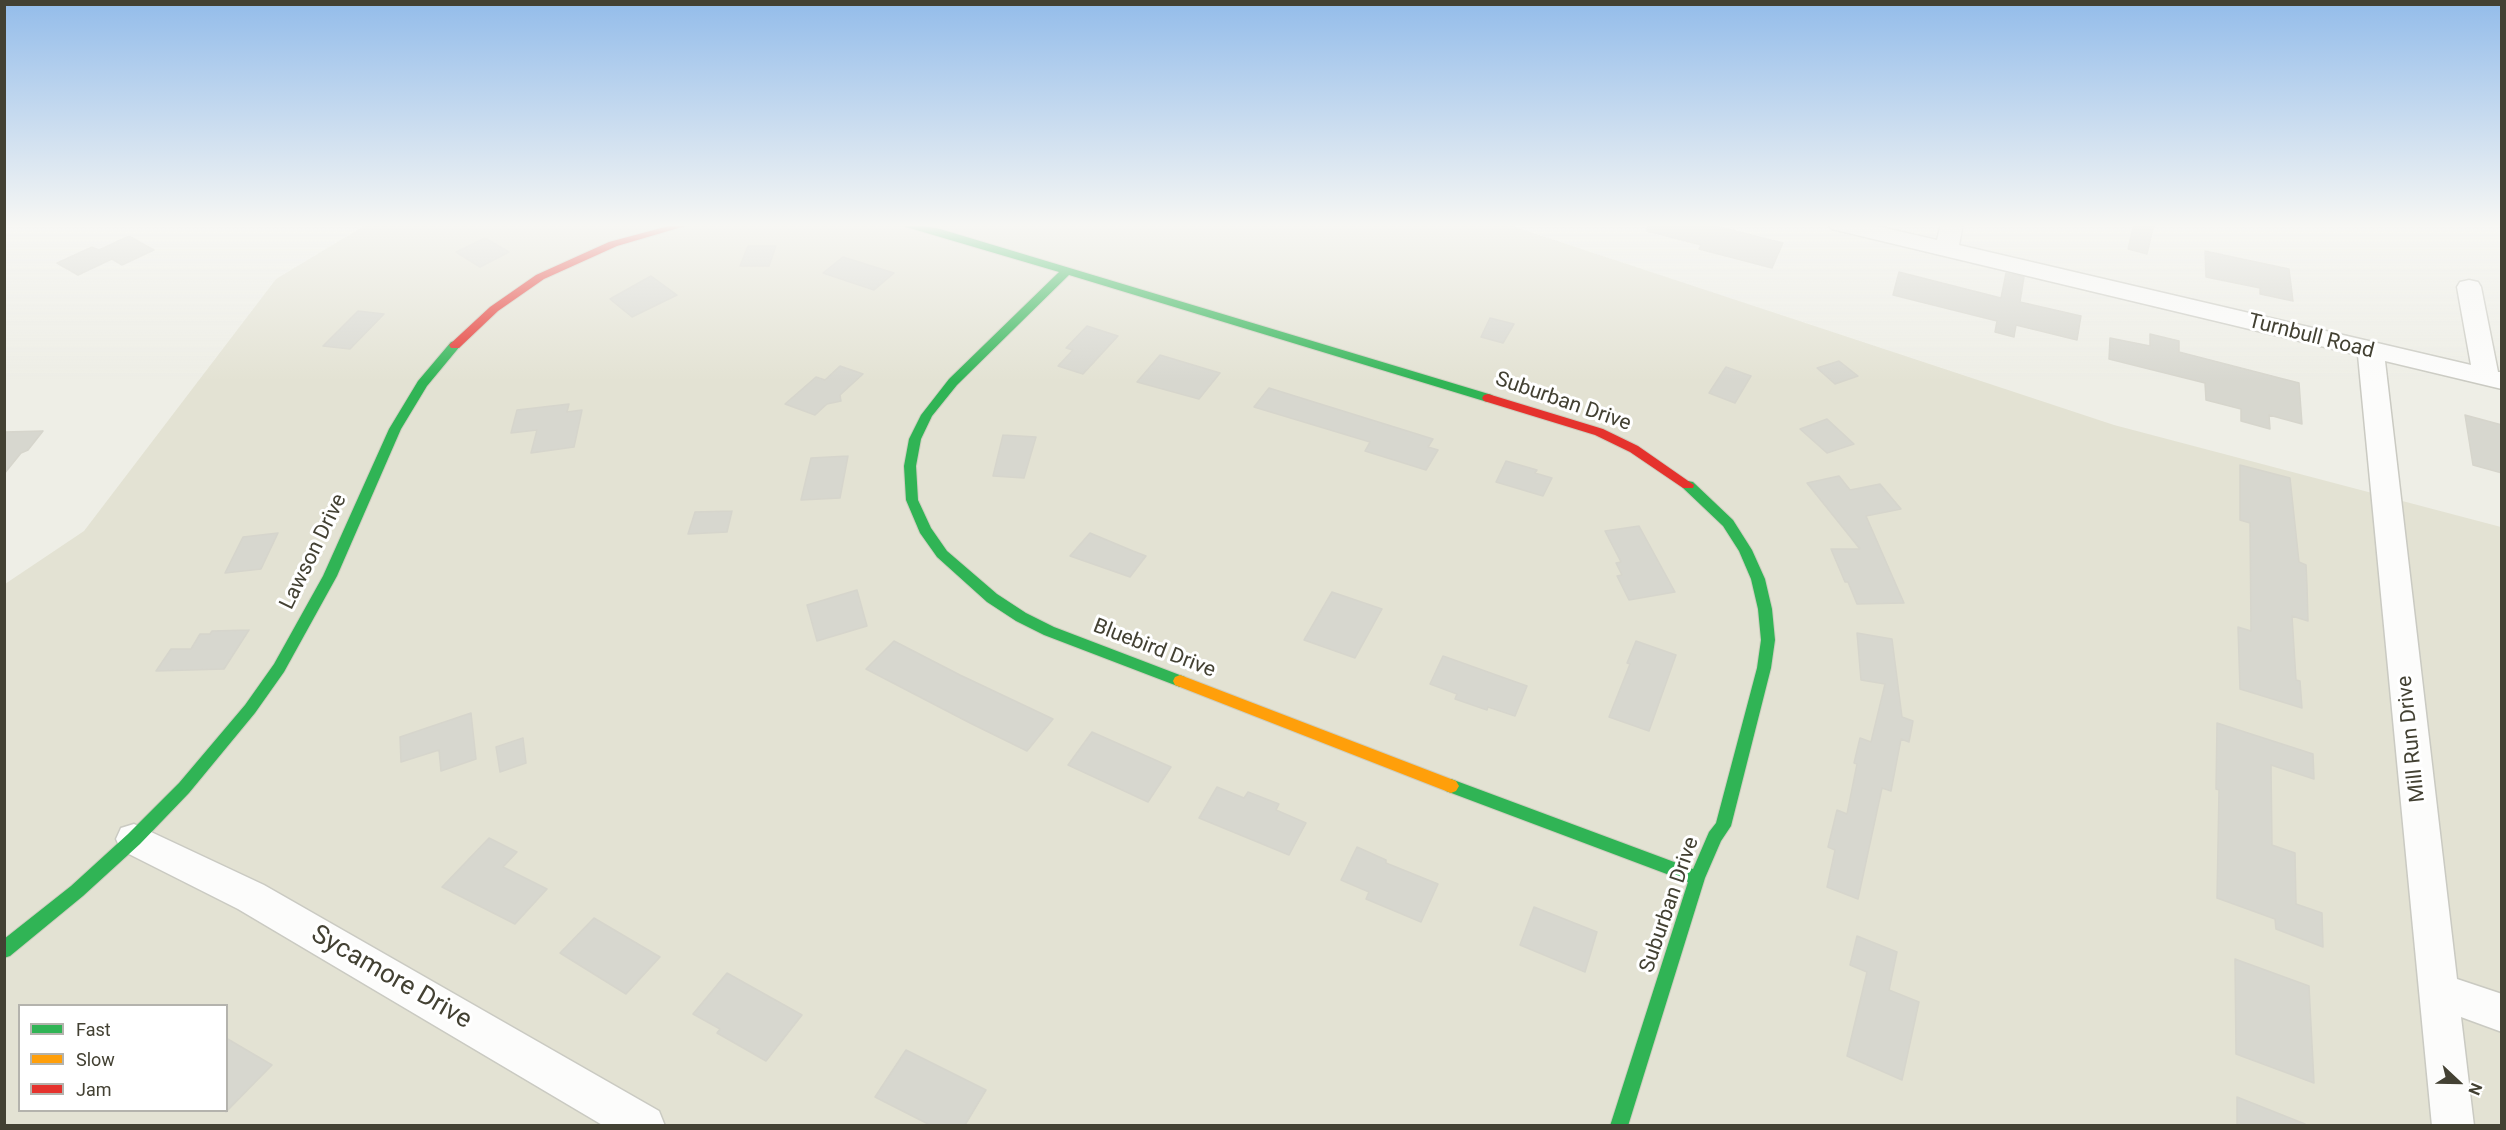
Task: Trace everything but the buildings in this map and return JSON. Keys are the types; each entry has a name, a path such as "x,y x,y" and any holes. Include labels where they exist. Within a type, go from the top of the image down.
{"street":[{"name":"Lawson Drive","path":"4,950 77,891 134,839 212,758 279,668 330,576 395,429 422,384 450,349 494,309 541,277"},
{"name":"Bluebird Drive","path":"1060,277 953,382 927,415 915,439 910,466 912,500 925,530 942,554 992,598 1021,617 1049,631 1697,878"},
{"name":"Suburban Drive","path":"1085,277 1599,432 1634,449 1671,472 1701,495 1728,523 1745,550 1758,579 1765,609 1768,640 1764,668 1723,826 1715,837 1697,878 1619,1125"},
{"name":"Turnbull Road","path":"2060,277 2494,380"},
{"path":"2469,287 2494,380"},
{"name":"Mill Run Drive","path":"2371,352 2452,1125"},
{"name":"Sycamore Drive","path":"134,839 251,897 644,1125"},
{"path":"2439,991 2502,1013"}],"shaded area":[{"path":"280,277 1666,277 2114,425 2501,527 2501,1125 5,1126 5,584 84,531"}],"traffic: fast":[{"path":"1060,277 953,382 927,415 915,439 910,466 912,500 925,530 942,554 992,598 1021,617 1049,631 1180,681"},
{"path":"1087,277 1488,398"},
{"path":"4,950 77,891 134,839 184,788 250,709 279,668 330,576 395,429 422,384 455,345"},
{"path":"1619,1126 1697,878 1715,837 1723,826 1764,668 1768,640 1765,609 1758,579 1745,550 1728,523 1688,485"},
{"path":"1451,786 1697,878"}],"traffic: slow":[{"path":"1180,681 1451,786"}],"traffic: jam":[{"path":"455,345 494,309 541,277"},
{"path":"1488,398 1599,432 1634,449 1688,485"}]}
